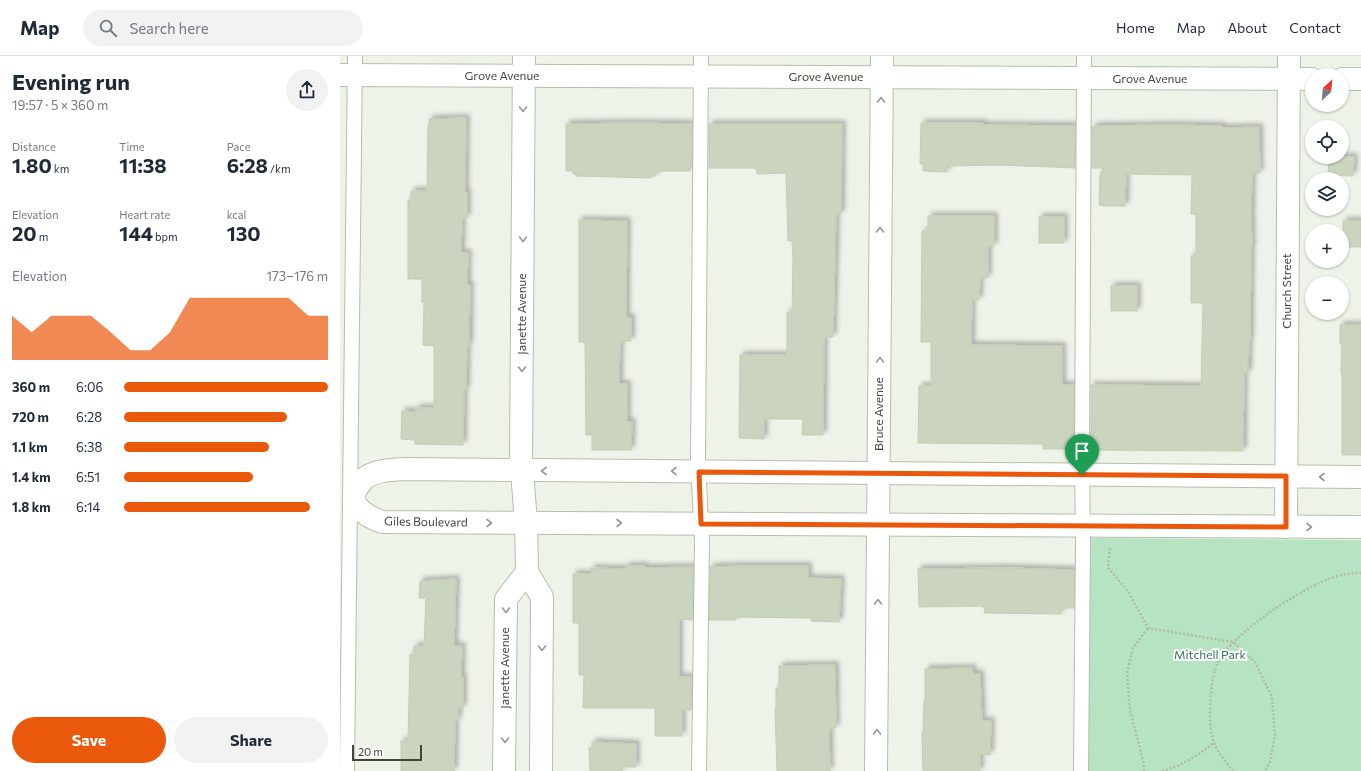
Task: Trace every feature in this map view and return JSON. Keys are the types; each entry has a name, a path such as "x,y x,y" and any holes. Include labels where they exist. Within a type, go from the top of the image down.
{"street":[{"name":"Bruce Avenue","path":"876,771 882,56"},
{"name":"Church Street","path":"1286,527 1289,56"},
{"name":"Grove Avenue","path":"350,69 524,66 701,66 881,78 1305,79"},
{"name":"Janette Avenue","path":"524,66 522,470 526,523 527,572 542,597 541,771"},
{"path":"1349,79 1361,79"},
{"name":"Giles Boulevard","path":"1361,477 405,469 382,471 366,478 355,491 354,498 359,509 371,518 382,522 1361,527"},
{"name":"Janette Avenue","path":"504,771 506,599 527,572"}],"lane":[{"path":"1081,771 1084,56"},
{"path":"699,771 701,524 699,472 701,66"},
{"path":"347,771 350,69"}],"path":[{"path":"1111,541 1108,568 1128,591 1148,628"},
{"path":"1233,771 1214,743 1209,713 1213,679 1217,663 1233,642 1277,606 1314,584 1350,573 1361,573"},
{"path":"1148,628 1233,642 1255,662 1272,697 1275,736 1270,761 1265,771"},
{"path":"1144,771 1144,765 1130,710 1127,673 1133,648 1148,628"},
{"path":"1162,771 1171,769 1194,758 1214,743"}],"green space":[{"name":"Mitchell Park","path":"1090,538 1361,540 1361,771 1088,771"}],"building":[{"path":"466,118 465,192 467,192 467,218 462,218 461,253 468,253 467,285 470,285 469,346 467,346 466,390 464,390 463,445 415,444 415,440 401,439 402,411 416,412 416,408 434,408 434,346 423,345 424,302 422,302 422,279 408,279 408,200 411,200 411,191 427,191 429,119"},
{"path":"921,123 983,123 983,125 1075,126 1075,168 1001,165 947,166 947,172 923,171 923,164 920,164"},
{"path":"566,124 692,124 692,168 690,168 690,171 656,171 656,176 651,176 651,178 576,176 576,174 573,174 573,171 566,171"},
{"path":"709,124 842,124 841,214 836,214 833,337 824,337 823,435 802,435 803,419 764,419 764,439 739,438 740,355 787,355 787,312 792,312 793,259 792,241 788,241 786,173 757,174 757,169 752,168 709,168"},
{"path":"1170,125 1222,126 1222,128 1259,127 1260,173 1252,173 1250,341 1248,373 1244,373 1243,451 1091,450 1091,385 1201,386 1203,303 1191,303 1191,256 1196,255 1196,214 1191,214 1192,175 1126,174 1125,206 1105,206 1099,205 1100,175 1103,168 1092,168 1092,127"},
{"path":"1349,157 1354,157 1353,176 1349,176 1349,172 1328,172 1329,164 1349,164"},
{"path":"928,216 994,216 994,246 988,246 988,278 980,278 979,300 972,300 971,345 1062,346 1062,385 1074,385 1074,449 1043,449 1043,444 918,443 919,386 931,386 931,342 921,342 922,231 928,231"},
{"path":"1039,217 1064,217 1064,243 1039,243"},
{"path":"579,220 627,221 626,317 631,318 631,341 622,341 622,343 620,343 619,384 627,384 627,422 632,422 631,450 592,450 592,435 586,435 585,342 579,342"},
{"path":"1343,221 1361,221 1361,247 1349,247 1349,224 1343,224"},
{"path":"1111,286 1137,286 1137,311 1111,311"},
{"path":"1340,325 1361,325 1361,455 1342,455 1342,344 1340,344"},
{"path":"626,566 645,566 645,568 693,567 692,620 680,619 679,623 679,677 691,677 691,710 682,710 682,736 655,736 655,708 583,708 584,675 579,675 579,623 573,623 573,574 591,574 591,568 626,569"},
{"path":"808,566 808,578 841,579 839,622 811,621 812,618 736,617 736,620 709,620 710,567"},
{"path":"1009,568 1074,570 1074,608 1061,608 1061,614 984,613 985,607 982,606 919,607 918,569"},
{"path":"456,579 454,646 462,646 461,677 463,677 463,708 458,708 458,720 455,720 454,771 401,771 401,741 408,741 410,655 414,654 414,646 424,646 426,598 419,598 420,581"},
{"path":"835,665 836,728 829,728 830,771 777,771 775,709 776,688 779,688 779,666"},
{"path":"972,668 973,674 980,674 982,721 991,721 990,755 980,754 980,771 923,771 922,733 925,701 925,669"},
{"path":"592,742 636,744 636,767 622,767 622,771 590,771 589,748 592,748"}],"route":[{"path":"699,472 1082,475 1286,476 1286,527 701,524 699,472"}]}
